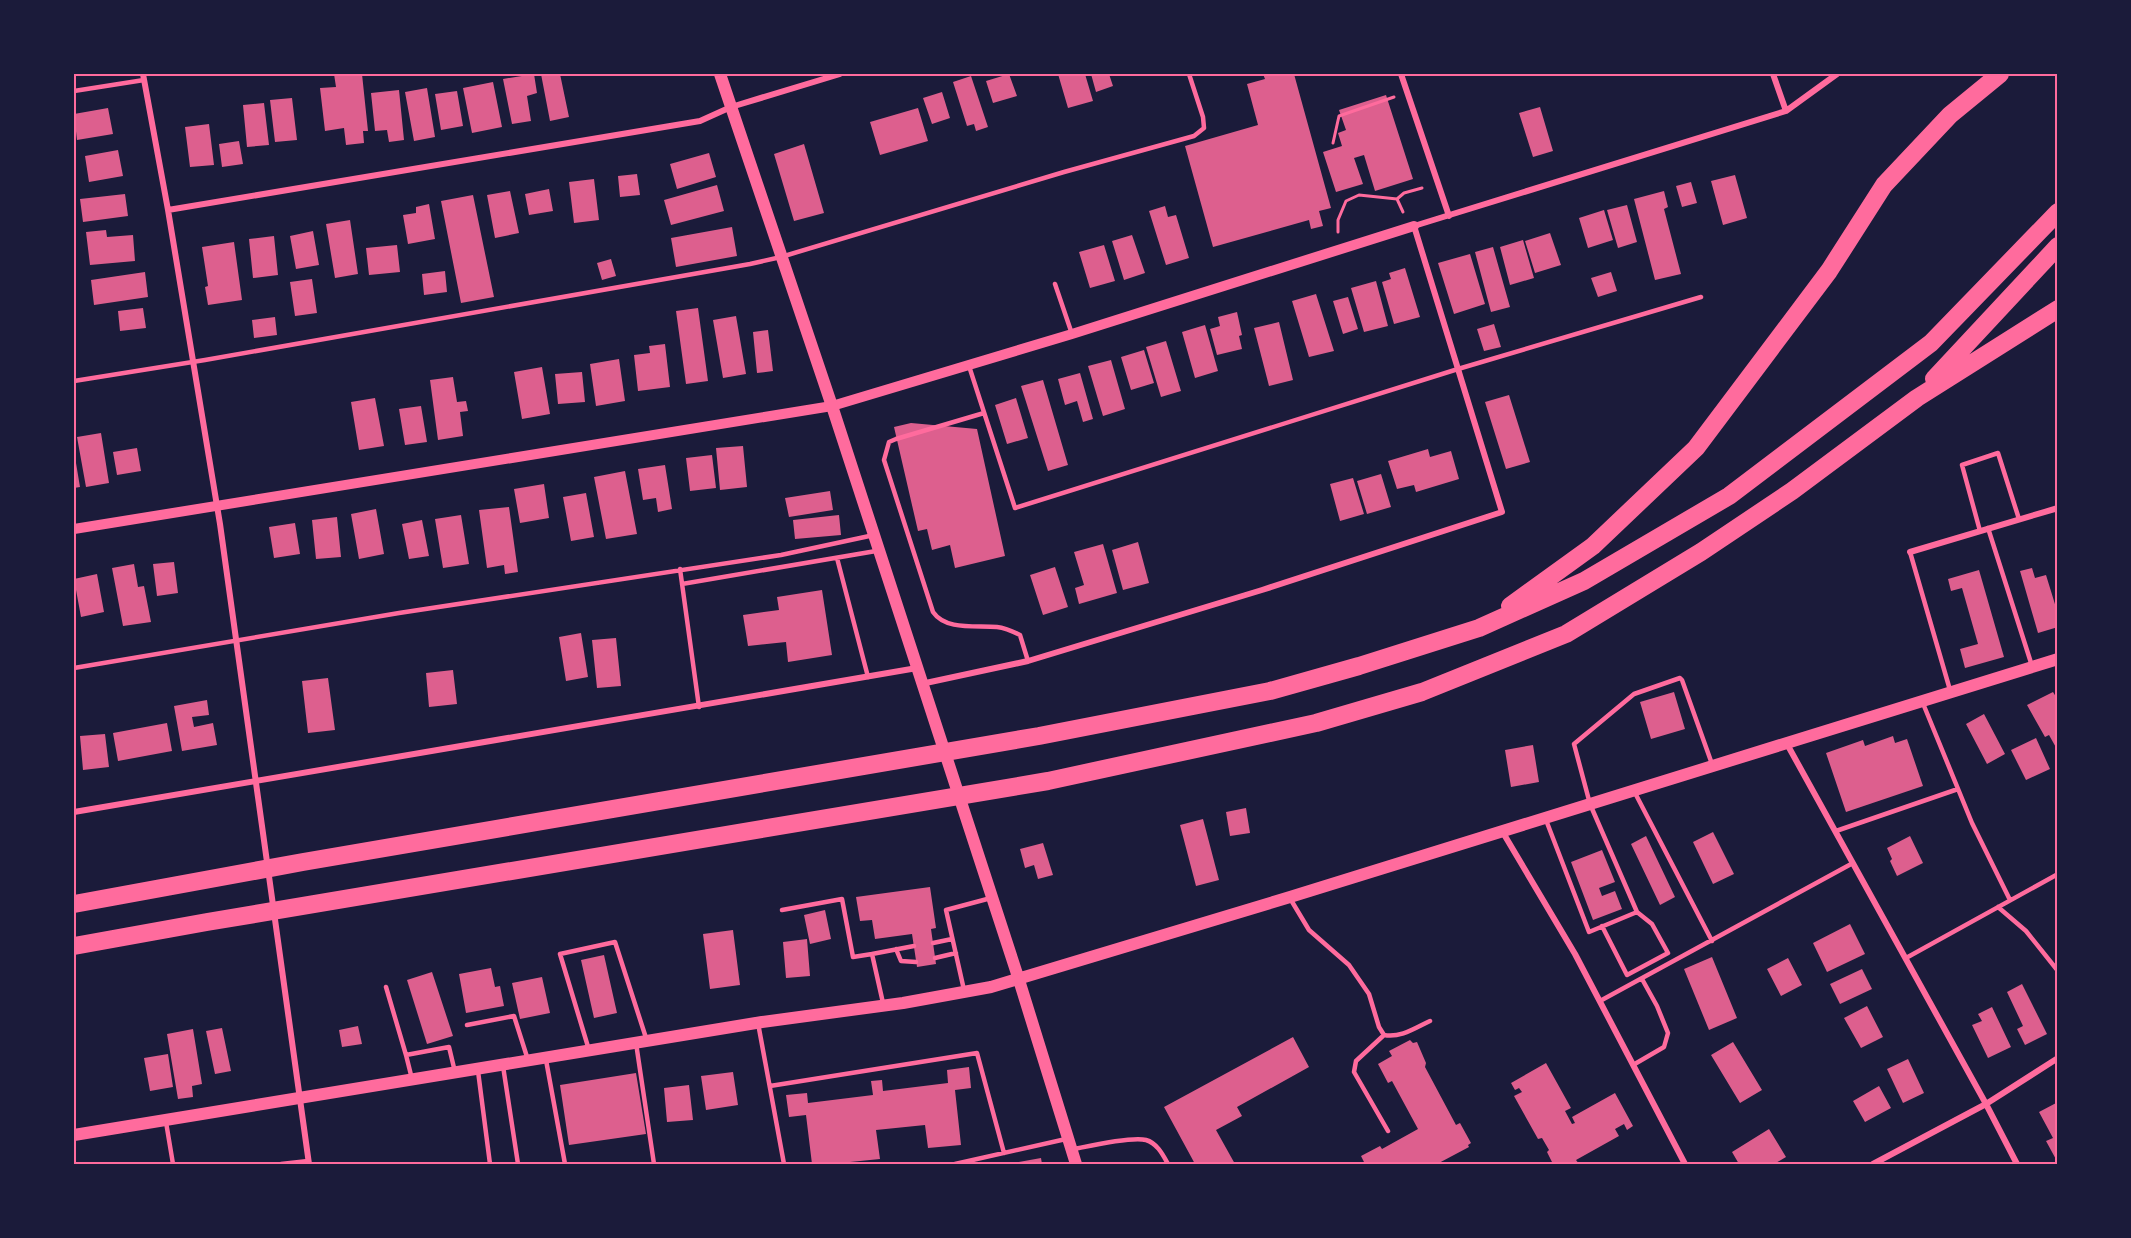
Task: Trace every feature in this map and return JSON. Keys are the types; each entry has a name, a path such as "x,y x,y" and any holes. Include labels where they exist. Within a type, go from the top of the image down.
{"highway":[{"path":"1479,628 1593,546 1695,448 1829,271 1884,185 1950,115 2000,74"},
{"path":"74,904 303,862 1028,738 1248,695 1359,666 1479,628 1584,581 1730,496 1931,343 2058,212"},
{"path":"1917,398 2058,246"},
{"path":"74,946 1047,781 1316,723 1422,692 1566,634 1701,552 1783,497 1917,398 2058,309"}],"main road":[{"path":"720,74 832,406 1019,980 1076,1164"},
{"path":"74,1135 758,1023 883,1006 1019,980 1787,744 2058,658"}],"street":[{"path":"168,210 700,121 731,107 840,74"},
{"path":"1401,74 1449,216"},
{"path":"1773,74 1786,111"},
{"path":"74,529 832,406 1072,334 1786,111 1837,74"},
{"path":"144,77 217,506 308,1163"},
{"path":"921,684 1028,661 1262,590 1502,512 1414,226"},
{"path":"1910,552 2058,507"},
{"path":"74,812 917,668"},
{"path":"1787,744 2017,1164"},
{"path":"1502,831 1575,954 1685,1164"},
{"path":"1873,1164 1986,1104 2058,1058"}],"lane":[{"path":"74,381 193,362 781,257 1064,172 1194,136 1204,128 1203,117 1189,74"},
{"path":"74,91 144,77"},
{"path":"1054,284 1072,334"},
{"path":"968,366 1015,508 1458,369 1701,297"},
{"path":"984,413 889,442 884,460 933,612 937,618 946,623 966,626 999,627 1020,635 1028,661"},
{"path":"1980,531 1962,465 1998,453 2019,519"},
{"path":"1988,528 2032,667"},
{"path":"74,668 388,615 781,555 874,535"},
{"path":"682,584 879,550"},
{"path":"1910,552 1951,692"},
{"path":"837,558 868,677"},
{"path":"680,569 699,707"},
{"path":"1673,962 1652,924 1637,912 1590,804 1575,744 1634,694 1677,678 1682,680 1713,766"},
{"path":"1922,701 1958,789 2010,900"},
{"path":"1836,831 1958,789"},
{"path":"1634,791 1712,940"},
{"path":"1545,818 1589,932 1637,912"},
{"path":"1600,1001 1853,863"},
{"path":"1906,958 2058,874"},
{"path":"1290,897 1309,930 1349,965 1369,994 1379,1027 1384,1035"},
{"path":"964,992 946,910 992,898"},
{"path":"782,910 842,899 853,957 914,946"},
{"path":"1998,907 2026,931 2058,972"},
{"path":"1602,926 1632,984"},
{"path":"933,943 952,939"},
{"path":"589,1050 560,954 615,942 642,1042 654,1164"},
{"path":"896,950 901,961 916,962"},
{"path":"935,958 956,953"},
{"path":"1627,975 1668,953"},
{"path":"872,954 883,1006"},
{"path":"1633,1065 1664,1047 1668,1033 1642,978"},
{"path":"386,987 412,1079"},
{"path":"467,1025 514,1016 528,1060"},
{"path":"1388,1131 1354,1071 1356,1061 1384,1035 1402,1034 1430,1021"},
{"path":"758,1023 784,1164"},
{"path":"406,1055 450,1047 454,1072"},
{"path":"770,1086 977,1053 1004,1153"},
{"path":"546,1058 566,1164"},
{"path":"503,1064 518,1164"},
{"path":"478,1068 490,1164"},
{"path":"165,1119 173,1164"},
{"path":"955,1164 1004,1153 1070,1144 1146,1140 1161,1150 1168,1164"},
{"path":"281,1164 308,1163"}],"path":[{"path":"1333,143 1339,116 1394,97"},
{"path":"1338,232 1338,220 1346,201 1359,195 1397,199 1404,193 1422,188"},
{"path":"1397,199 1403,212"}],"building":[{"path":"334,74 362,74 368,131 363,131 364,143 346,145 344,128 325,131 320,88 336,87"},
{"path":"534,74 537,93 527,96 531,121 512,124 503,79"},
{"path":"541,74 560,74 569,117 550,121"},
{"path":"1009,74 1017,96 993,103 986,81"},
{"path":"1058,74 1085,74 1093,101 1068,108"},
{"path":"1091,74 1109,74 1113,86 1096,92"},
{"path":"1263,74 1294,74 1331,208 1319,211 1323,226 1311,229 1309,220 1213,247 1185,146 1258,125 1247,84 1265,79"},
{"path":"971,76 988,127 976,131 974,124 967,126 953,82"},
{"path":"493,82 502,127 472,133 463,88"},
{"path":"427,88 435,137 414,141 405,92"},
{"path":"399,90 404,140 389,142 387,130 375,131 371,93"},
{"path":"457,91 463,126 441,130 435,94"},
{"path":"942,92 950,118 932,124 923,98"},
{"path":"1386,95 1413,179 1375,191 1364,155 1354,158 1363,184 1336,192 1323,152 1342,146 1338,133 1346,130 1339,110"},
{"path":"292,98 297,140 275,142 270,100"},
{"path":"264,103 269,145 247,147 243,105"},
{"path":"1540,107 1553,151 1533,157 1519,113"},
{"path":"108,108 113,134 77,140 74,114"},
{"path":"918,108 928,141 880,155 870,122"},
{"path":"209,124 214,165 190,167 185,127"},
{"path":"239,141 243,164 222,167 219,144"},
{"path":"804,144 824,213 794,221 774,154"},
{"path":"118,150 123,176 89,182 85,156"},
{"path":"709,153 716,177 677,189 670,164"},
{"path":"637,174 640,195 620,197 618,176"},
{"path":"1735,175 1747,218 1723,225 1711,181"},
{"path":"594,179 599,220 574,223 569,182"},
{"path":"1691,182 1697,203 1682,207 1676,186"},
{"path":"717,185 724,211 671,225 664,200"},
{"path":"549,189 553,211 529,215 525,194"},
{"path":"510,191 519,233 495,238 487,195"},
{"path":"1664,191 1668,207 1664,209 1681,274 1655,280 1634,199"},
{"path":"125,194 128,216 83,222 80,199"},
{"path":"473,195 494,297 461,303 441,201"},
{"path":"429,204 435,239 408,244 403,215 416,213 416,207"},
{"path":"1627,205 1637,242 1618,248 1607,210"},
{"path":"1165,206 1168,217 1176,215 1189,258 1166,265 1149,211"},
{"path":"1604,210 1613,240 1588,248 1579,218"},
{"path":"350,220 358,274 335,278 326,224"},
{"path":"732,227 737,256 676,267 671,238"},
{"path":"106,230 107,237 133,235 135,261 90,265 86,232"},
{"path":"313,231 319,265 296,269 290,236"},
{"path":"1550,233 1561,265 1535,273 1525,241"},
{"path":"1132,235 1145,273 1124,280 1112,241"},
{"path":"274,236 278,275 253,278 249,239"},
{"path":"1523,240 1534,278 1510,285 1500,247"},
{"path":"234,242 242,300 208,305 205,287 208,286 202,247"},
{"path":"397,245 400,272 369,275 366,248"},
{"path":"1104,245 1115,281 1090,288 1079,252"},
{"path":"1493,247 1510,307 1491,312 1475,252"},
{"path":"1470,254 1485,304 1454,314 1438,263"},
{"path":"611,259 616,276 602,280 597,263"},
{"path":"1405,268 1420,317 1394,324 1382,282 1391,279 1389,273"},
{"path":"445,271 447,292 424,295 422,274"},
{"path":"145,272 148,297 94,305 91,280"},
{"path":"1611,272 1617,291 1598,297 1591,278"},
{"path":"312,279 317,313 295,316 290,282"},
{"path":"1376,281 1388,326 1364,332 1351,288"},
{"path":"1316,294 1334,351 1309,357 1292,301"},
{"path":"1348,297 1358,329 1343,334 1333,301"},
{"path":"143,308 146,328 120,331 118,311"},
{"path":"698,308 708,381 686,384 676,311"},
{"path":"1237,312 1242,335 1239,336 1242,349 1217,355 1210,329 1220,326 1218,317"},
{"path":"736,316 746,374 723,378 713,320"},
{"path":"275,317 277,335 254,338 252,320"},
{"path":"1279,322 1293,380 1269,386 1254,328"},
{"path":"1494,324 1501,347 1484,351 1477,329"},
{"path":"1205,325 1218,371 1195,378 1182,332"},
{"path":"768,330 773,371 757,373 753,332"},
{"path":"1166,341 1181,391 1161,397 1146,347"},
{"path":"665,344 670,387 638,391 634,355 650,353 649,346"},
{"path":"1144,350 1154,383 1131,390 1121,357"},
{"path":"619,359 625,401 596,406 590,364"},
{"path":"1111,360 1125,409 1103,416 1088,366"},
{"path":"542,367 550,414 522,419 514,372"},
{"path":"582,372 585,402 558,404 555,374"},
{"path":"1080,373 1093,419 1083,422 1077,401 1065,405 1058,379"},
{"path":"453,377 457,402 466,401 468,411 460,412 463,436 438,440 430,380"},
{"path":"1043,380 1068,465 1048,471 1021,386"},
{"path":"1509,395 1530,462 1506,469 1485,402"},
{"path":"375,398 384,446 359,450 351,402"},
{"path":"1016,398 1028,438 1007,444 995,405"},
{"path":"421,406 427,442 405,445 399,409"},
{"path":"911,423 977,429 1005,556 955,568 950,545 932,550 927,529 918,531 894,427"},
{"path":"101,433 109,483 86,487 77,437"},
{"path":"743,446 747,487 720,490 716,448"},
{"path":"137,448 141,471 117,475 113,452"},
{"path":"1428,449 1430,457 1451,451 1459,479 1416,492 1414,485 1397,489 1388,461"},
{"path":"74,451 80,487 74,488"},
{"path":"712,455 716,488 690,491 686,458"},
{"path":"665,465 672,509 658,512 656,498 643,500 638,469"},
{"path":"625,471 637,534 606,539 594,477"},
{"path":"1381,474 1391,507 1367,514 1357,481"},
{"path":"1353,478 1364,514 1340,521 1330,484"},
{"path":"544,484 549,518 520,523 514,489"},
{"path":"830,491 833,510 789,517 785,498"},
{"path":"586,493 594,537 571,541 563,497"},
{"path":"509,507 518,572 505,574 504,565 487,568 479,510"},
{"path":"376,509 384,554 359,559 351,514"},
{"path":"461,515 469,564 443,568 435,519"},
{"path":"839,515 841,535 795,539 793,520"},
{"path":"337,517 341,557 316,559 312,520"},
{"path":"422,520 429,556 409,559 402,524"},
{"path":"295,523 300,554 274,558 269,527"},
{"path":"1138,542 1149,583 1123,590 1112,550"},
{"path":"1103,544 1117,593 1079,604 1075,588 1084,585 1074,552"},
{"path":"174,562 178,593 157,596 153,564"},
{"path":"134,564 138,587 144,586 151,622 123,626 112,568"},
{"path":"1055,567 1068,607 1043,615 1030,575"},
{"path":"2032,568 2035,578 2046,575 2058,614 2058,627 2038,633 2020,571"},
{"path":"1979,570 2004,657 1965,668 1960,649 1978,644 1962,588 1951,591 1948,579"},
{"path":"97,574 104,612 81,617 74,579"},
{"path":"822,590 832,655 788,662 786,642 748,646 743,615 779,610 777,597"},
{"path":"581,633 588,677 566,681 559,637"},
{"path":"616,638 621,686 597,688 592,640"},
{"path":"453,670 457,704 429,707 426,673"},
{"path":"328,678 335,730 308,733 302,681"},
{"path":"1674,692 1685,729 1651,739 1640,702"},
{"path":"2053,692 2058,700 2058,751 2049,735 2045,737 2027,705"},
{"path":"207,700 209,715 192,717 194,727 213,723 217,745 182,751 174,706"},
{"path":"1984,714 2005,754 1987,764 1966,724"},
{"path":"167,723 172,751 118,761 113,733"},
{"path":"105,734 109,767 83,770 80,736"},
{"path":"1893,736 1895,743 1907,739 1923,786 1846,812 1826,753 1863,740 1865,746"},
{"path":"2036,738 2050,769 2026,780 2011,750"},
{"path":"1533,745 1539,782 1511,787 1505,750"},
{"path":"1246,808 1250,833 1230,836 1226,812"},
{"path":"1203,819 1219,880 1196,886 1180,825"},
{"path":"1713,832 1734,874 1713,884 1693,842"},
{"path":"1646,836 1675,897 1660,905 1631,844"},
{"path":"1910,836 1923,863 1897,876 1887,848"},
{"path":"1043,843 1053,875 1038,879 1034,865 1025,868 1020,849"},
{"path":"1602,850 1615,882 1599,888 1602,896 1615,891 1622,909 1593,920 1571,862"},
{"path":"930,887 936,928 931,929 936,964 917,967 912,934 875,939 872,920 860,921 856,897"},
{"path":"825,910 831,939 810,944 804,915"},
{"path":"1850,924 1865,954 1827,972 1813,943"},
{"path":"733,930 740,985 710,989 703,934"},
{"path":"807,939 810,976 786,978 783,942"},
{"path":"604,955 617,1013 594,1018 581,960"},
{"path":"1712,957 1737,1018 1709,1030 1684,969"},
{"path":"1788,958 1802,985 1781,996 1767,969"},
{"path":"491,968 495,987 500,986 504,1006 466,1013 459,974"},
{"path":"1862,969 1872,989 1840,1004 1830,984"},
{"path":"432,972 453,1036 427,1044 407,980"},
{"path":"542,977 550,1013 520,1019 512,983"},
{"path":"2022,984 2047,1034 2025,1045 2017,1029 2023,1026 2007,992"},
{"path":"1867,1006 1883,1037 1861,1048 1844,1018"},
{"path":"1992,1007 2011,1047 1988,1058 1972,1025 1982,1021 1978,1014"},
{"path":"358,1026 362,1044 342,1047 339,1030"},
{"path":"222,1028 231,1071 215,1074 206,1031"},
{"path":"193,1029 202,1084 192,1086 193,1097 178,1099 167,1034"},
{"path":"1293,1037 1309,1067 1237,1107 1242,1116 1216,1130 1235,1164 1195,1164 1164,1107"},
{"path":"1410,1040 1413,1043 1417,1042 1426,1063 1425,1067 1456,1125 1460,1123 1471,1143 1469,1147 1437,1164 1365,1164 1361,1156 1380,1146 1382,1149 1418,1129 1392,1081 1388,1083 1378,1064 1392,1056 1389,1051"},
{"path":"1733,1042 1762,1090 1740,1103 1711,1055"},
{"path":"168,1054 173,1087 150,1091 144,1058"},
{"path":"1908,1059 1924,1093 1903,1103 1887,1069"},
{"path":"1546,1063 1571,1108 1565,1111 1572,1124 1575,1123 1572,1117 1615,1093 1633,1126 1627,1130 1624,1124 1615,1129 1619,1136 1576,1160 1579,1164 1547,1164 1552,1162 1547,1152 1549,1150 1542,1138 1538,1139 1514,1096 1522,1092 1519,1088 1515,1090 1511,1083"},
{"path":"969,1067 971,1088 955,1090 961,1145 928,1148 925,1125 876,1130 880,1159 812,1164 806,1115 789,1117 786,1095 807,1093 808,1103 873,1095 871,1081 882,1080 883,1091 948,1083 947,1070"},
{"path":"733,1072 738,1105 706,1110 701,1076"},
{"path":"636,1073 646,1134 569,1145 560,1085"},
{"path":"689,1085 693,1120 667,1122 664,1088"},
{"path":"1879,1086 1891,1108 1865,1122 1853,1101"},
{"path":"2058,1102 2058,1163 2046,1141 2053,1138 2039,1112"},
{"path":"1769,1129 1786,1157 1774,1164 1739,1164 1732,1152"},
{"path":"1041,1158 1042,1164 1013,1164 1013,1163"}]}
